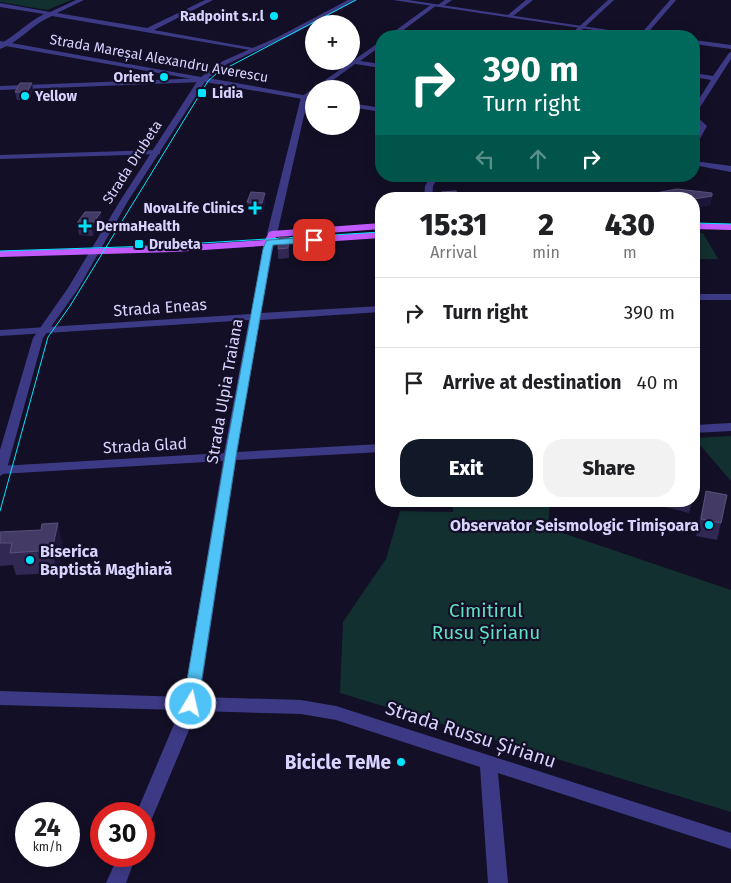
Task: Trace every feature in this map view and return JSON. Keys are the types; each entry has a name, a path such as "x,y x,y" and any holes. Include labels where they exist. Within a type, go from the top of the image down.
{"main road":[{"path":"700,218 731,219"},
{"path":"700,226 731,227"},
{"path":"0,254 94,251 270,238 375,227"},
{"path":"270,238 375,235"}],"street":[{"path":"2,45 18,37 35,21 81,0"},
{"path":"150,29 210,0"},
{"name":"Strada Drubeta","path":"0,471 38,338 73,289 124,201 202,80 210,72 238,56 256,49 352,0"},
{"path":"396,0 603,30"},
{"path":"400,30 449,0"},
{"path":"510,16 530,0"},
{"path":"579,30 611,0"},
{"path":"647,30 673,0"},
{"path":"0,4 256,49"},
{"path":"700,43 731,47"},
{"name":"Strada Mareșal Alexandru Averescu","path":"2,45 304,97"},
{"path":"360,58 375,47"},
{"path":"700,105 731,54"},
{"path":"360,63 375,65"},
{"path":"329,80 343,70"},
{"path":"700,76 716,79"},
{"path":"0,88 202,80"},
{"name":"Strada Ulpia Traiana","path":"150,802 191,704 254,318 270,238 304,97"},
{"path":"360,106 375,109"},
{"path":"0,157 157,152"},
{"path":"700,164 731,169"},
{"path":"700,297 731,297"},
{"name":"Strada Eneas","path":"0,334 375,309"},
{"path":"700,429 731,427"},
{"name":"Strada Glad","path":"0,471 375,448"},
{"name":"Strada Russu Șirianu","path":"0,698 301,706 336,713 731,841"},
{"path":"488,761 498,883"},
{"path":"116,883 123,867"}],"green space":[{"path":"0,0 71,0 47,10 0,2"},
{"path":"700,233 703,233 718,259 700,259"},
{"path":"731,436 731,481 700,445 700,438"},
{"name":"Cimitirul Rusu Șirianu","path":"453,507 550,507 548,528 731,590 731,812 340,693 343,622 386,559 400,511 453,512"}],"building":[{"path":"20,83 32,83 27,92 15,92"},
{"path":"677,189 712,193 712,196 700,198 700,192 661,192"},
{"path":"251,192 265,193 262,203 247,202"},
{"path":"85,212 101,212 91,226 77,225"},
{"path":"279,237 289,237 288,248 278,249"},
{"path":"706,491 727,495 721,523 701,519"},
{"path":"58,523 52,550 10,553 12,543 0,543 0,532 41,530 42,524"}],"tram line":[{"path":"106,248 208,81 217,73 356,0"},
{"path":"700,223 731,224"},
{"path":"106,248 375,232"},
{"path":"0,251 106,248"},
{"path":"0,511 48,337 70,306 106,248"}],"place":[{"name":"Radpoint s.r.l","path":"274,16"},
{"name":"Orient","path":"164,77"},
{"name":"Lidia","path":"202,93"},
{"name":"Yellow","path":"25,96"},
{"name":"NovaLife Clinics","path":"255,208"},
{"name":"DermaHealth","path":"85,226"},
{"name":"Drubeta","path":"139,244"},
{"name":"Observator Seismologic Timișoara","path":"709,525"},
{"name":"Biserica Baptistă Maghiară","path":"30,560"},
{"name":"Bicicle TeMe","path":"401,762"}],"route":[{"path":"191,704 231,450 267,249 269,243 314,240"}]}
